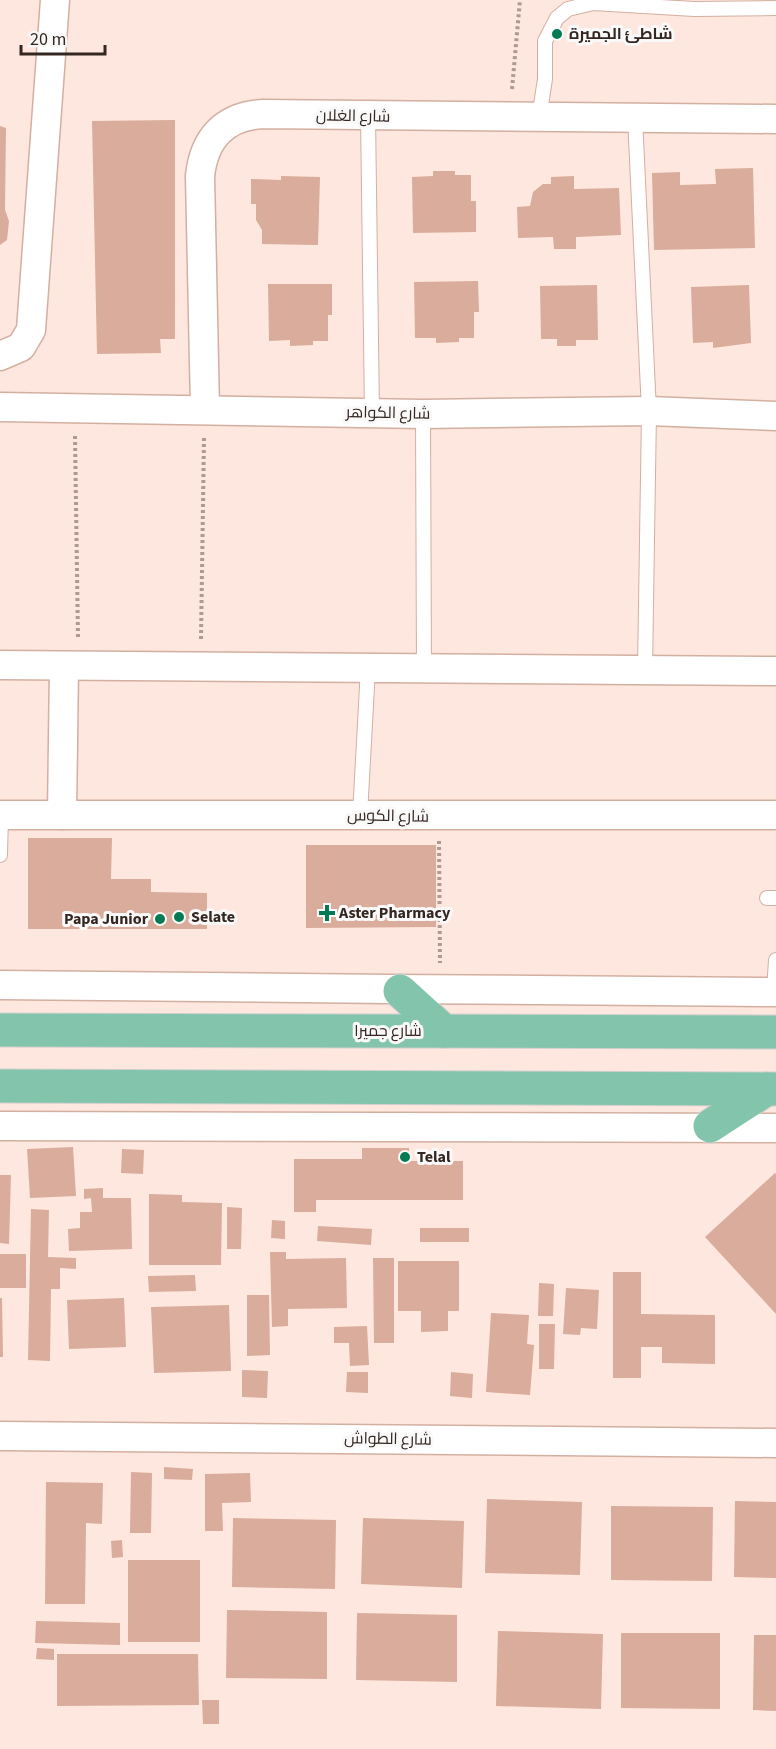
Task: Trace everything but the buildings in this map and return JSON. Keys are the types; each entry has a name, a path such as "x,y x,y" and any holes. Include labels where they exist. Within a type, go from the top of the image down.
{"main road":[{"path":"400,991 444,1031"},
{"name":"شارع جميرا","path":"0,1030 776,1032"},
{"path":"0,1086 771,1089"},
{"path":"710,1126 771,1089"}],"street":[{"path":"0,356 21,348 31,330 55,0"},
{"name":"شارع الغلان","path":"205,409 200,176 208,144 217,131 246,115 776,118"},
{"name":"شارع الكواهر","path":"0,407 423,414 649,411 776,416"},
{"path":"0,666 776,671"},
{"path":"62,815 71,666"},
{"name":"شارع الكوس","path":"0,815 776,815"},
{"path":"0,985 400,991 526,989 775,992"},
{"path":"0,1126 710,1126 776,1128"},
{"name":"شارع الطواش","path":"0,1436 776,1443"}],"lane":[{"path":"539,118 545,79 544,41 557,18 568,9 593,3 694,9 776,8"},
{"path":"368,116 372,413"},
{"path":"635,118 649,411 645,670"},
{"path":"423,414 424,669"},
{"path":"360,815 368,668"},
{"path":"0,815 0,855"},
{"path":"775,992 776,960"}],"path":[{"path":"509,117 520,0"},
{"path":"71,666 75,408"},
{"path":"200,667 205,409"},
{"path":"439,816 441,991"}],"place":[{"name":"شاطئ الجميرة","path":"557,34"},
{"name":"Aster Pharmacy","path":"327,913"},
{"name":"Selate","path":"179,917"},
{"name":"Papa Junior","path":"160,919"},
{"name":"Telal","path":"405,1157"}]}
